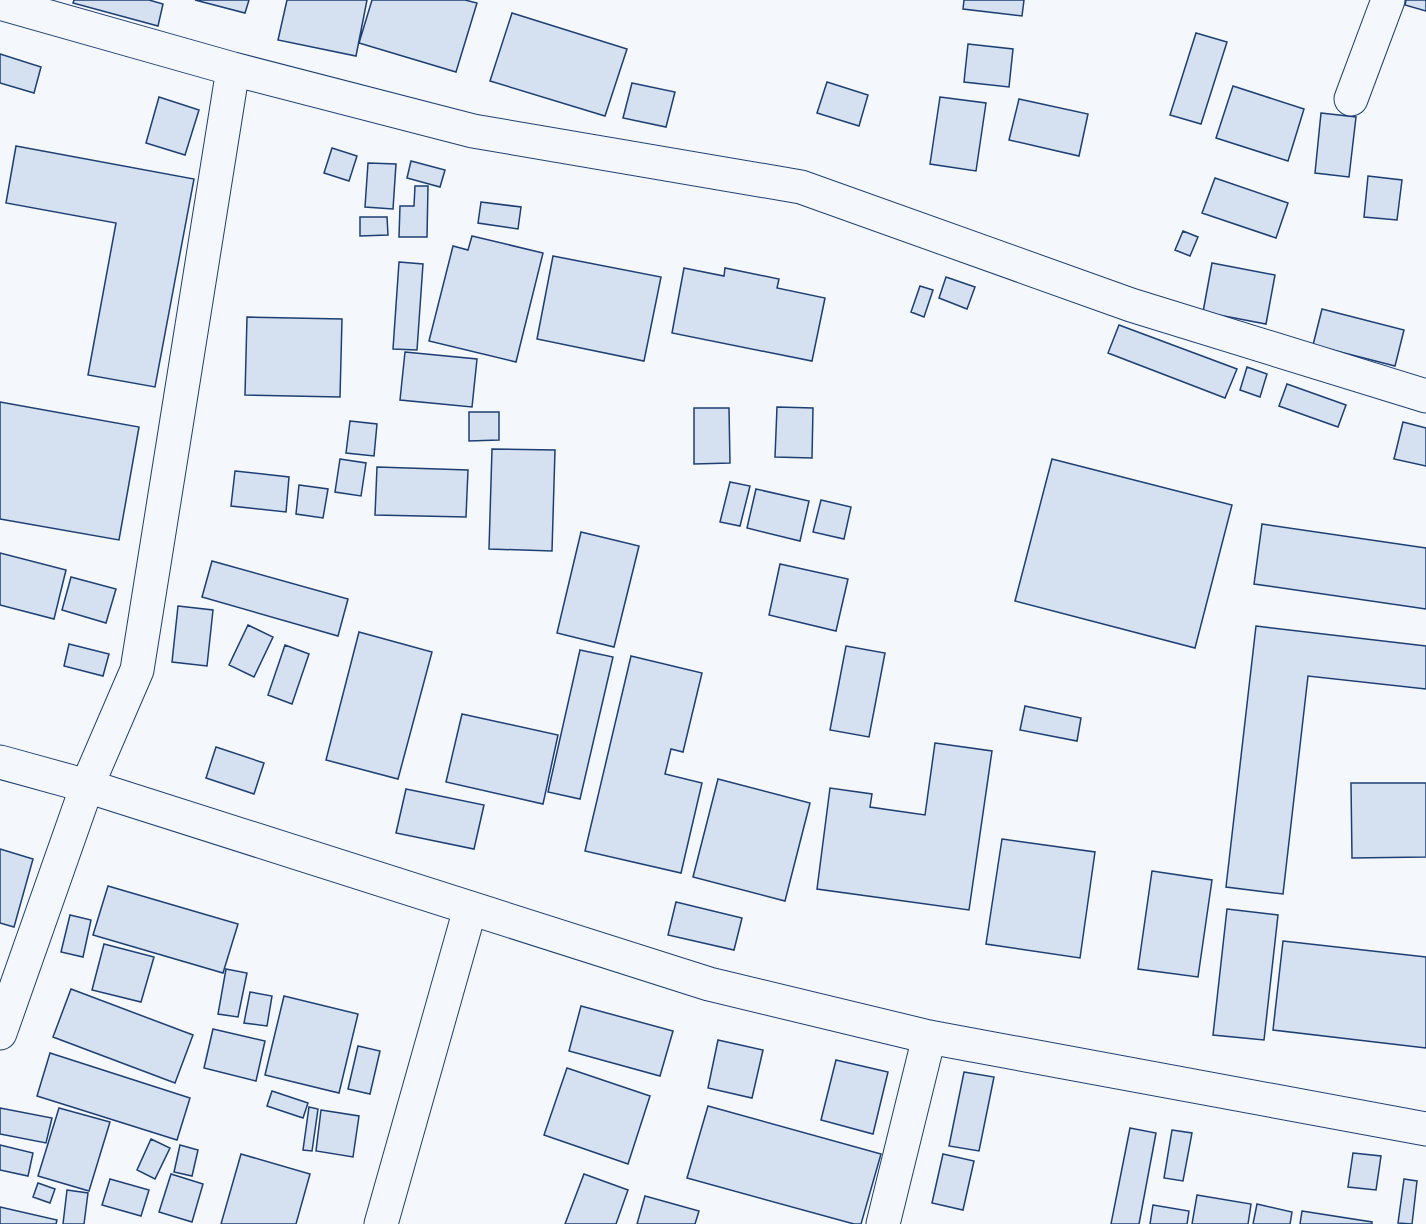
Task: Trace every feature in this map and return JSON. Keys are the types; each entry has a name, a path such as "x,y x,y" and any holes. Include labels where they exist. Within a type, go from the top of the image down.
{"street":[{"path":"1351,99 1388,0"},
{"path":"0,3 233,69 473,131 801,187 1131,305 1426,396"},
{"path":"0,1034 87,786 137,670 233,69"},
{"path":"0,762 87,786 709,984 929,1037 1426,1129"},
{"path":"381,1224 470,909"},
{"path":"883,1224 929,1037"}],"building":[{"path":"74,0 149,0 163,4 158,26 73,3"},
{"path":"195,0 249,0 245,13"},
{"path":"287,0 367,0 356,56 278,40"},
{"path":"372,0 465,0 477,3 456,72 359,43"},
{"path":"964,0 1024,0 1022,16 963,9"},
{"path":"1406,0 1426,0 1426,11 1405,5"},
{"path":"512,13 627,49 605,116 490,81"},
{"path":"1196,33 1227,42 1201,124 1170,115"},
{"path":"968,44 1013,49 1009,87 964,82"},
{"path":"0,54 41,67 34,93 0,83"},
{"path":"827,82 868,95 859,126 817,113"},
{"path":"632,83 675,92 666,127 623,118"},
{"path":"1233,86 1304,109 1288,161 1216,138"},
{"path":"159,97 199,110 185,155 146,143"},
{"path":"940,97 986,103 976,171 930,164"},
{"path":"1019,99 1088,114 1079,156 1009,140"},
{"path":"1321,113 1356,117 1349,177 1315,173"},
{"path":"16,146 194,179 155,387 88,375 116,223 6,203"},
{"path":"332,148 357,156 349,181 324,173"},
{"path":"411,161 445,170 440,187 407,178"},
{"path":"368,163 396,164 393,209 365,207"},
{"path":"1368,176 1402,180 1397,220 1364,217"},
{"path":"1215,178 1288,203 1276,238 1202,213"},
{"path":"415,186 428,186 427,237 399,237 400,206 414,206"},
{"path":"481,202 521,207 518,229 478,223"},
{"path":"360,217 387,217 388,235 360,236"},
{"path":"1183,231 1198,237 1190,256 1175,250"},
{"path":"472,236 543,253 516,362 429,341 453,246 468,250"},
{"path":"553,256 661,277 644,361 537,339"},
{"path":"399,262 423,264 417,350 393,349"},
{"path":"1212,263 1275,275 1266,324 1203,312"},
{"path":"684,268 724,276 725,268 779,279 777,288 825,298 812,361 672,333"},
{"path":"946,277 975,287 967,309 939,298"},
{"path":"920,286 933,290 924,317 911,312"},
{"path":"1322,309 1404,330 1395,366 1313,345"},
{"path":"247,317 342,319 340,397 245,395"},
{"path":"1119,325 1237,369 1225,398 1108,353"},
{"path":"405,352 477,359 472,407 400,400"},
{"path":"1247,367 1267,374 1260,397 1240,390"},
{"path":"1287,384 1346,405 1338,427 1279,406"},
{"path":"0,402 139,427 119,540 0,519"},
{"path":"777,407 813,408 812,458 775,457"},
{"path":"694,408 729,408 730,463 694,464"},
{"path":"469,412 499,412 499,440 469,441"},
{"path":"350,421 377,424 374,456 346,453"},
{"path":"1403,422 1426,428 1426,466 1394,459"},
{"path":"492,449 555,450 552,551 489,549"},
{"path":"340,459 366,463 361,496 335,492"},
{"path":"1052,459 1232,505 1195,648 1015,601"},
{"path":"377,467 468,470 466,517 375,515"},
{"path":"235,471 289,477 286,512 231,506"},
{"path":"730,482 750,486 740,526 720,522"},
{"path":"299,485 328,489 323,518 296,514"},
{"path":"756,489 809,501 800,541 747,528"},
{"path":"821,500 851,507 844,539 813,532"},
{"path":"1262,524 1426,548 1426,609 1254,584"},
{"path":"581,532 639,546 614,647 557,633"},
{"path":"0,553 66,570 54,619 0,605"},
{"path":"212,561 348,599 338,636 202,597"},
{"path":"780,564 848,579 836,631 769,615"},
{"path":"71,577 116,589 106,623 62,610"},
{"path":"178,606 213,610 207,666 172,662"},
{"path":"248,625 273,637 254,677 229,665"},
{"path":"1256,626 1426,646 1426,689 1308,676 1283,894 1226,887"},
{"path":"359,632 432,652 398,779 326,760"},
{"path":"69,644 109,654 103,676 64,666"},
{"path":"285,645 309,654 292,704 268,695"},
{"path":"846,646 885,653 869,737 830,730"},
{"path":"580,650 613,657 580,799 548,792"},
{"path":"631,656 702,673 683,752 671,749 665,774 702,783 681,873 585,851"},
{"path":"1025,706 1081,718 1077,741 1020,730"},
{"path":"462,714 558,735 543,804 446,782"},
{"path":"935,743 992,751 969,910 817,889 830,788 872,794 870,807 925,815"},
{"path":"216,747 264,763 254,794 206,778"},
{"path":"718,779 810,803 785,901 693,877"},
{"path":"1351,783 1426,783 1426,857 1352,858"},
{"path":"406,789 484,805 474,849 396,833"},
{"path":"1002,839 1095,852 1080,958 986,944"},
{"path":"0,849 33,859 14,927 0,923"},
{"path":"1152,871 1212,880 1198,977 1138,969"},
{"path":"108,886 238,924 223,973 93,935"},
{"path":"676,902 742,918 734,950 668,935"},
{"path":"1227,909 1278,915 1264,1040 1213,1035"},
{"path":"70,915 91,920 83,957 61,952"},
{"path":"1283,941 1426,957 1426,1048 1273,1030"},
{"path":"104,944 154,957 141,1002 92,990"},
{"path":"226,969 247,973 238,1017 218,1014"},
{"path":"71,989 193,1035 175,1083 53,1037"},
{"path":"250,992 272,996 267,1026 244,1023"},
{"path":"284,996 358,1014 339,1093 265,1075"},
{"path":"581,1006 673,1031 660,1076 569,1051"},
{"path":"213,1029 265,1041 256,1081 204,1068"},
{"path":"718,1040 763,1050 752,1098 708,1088"},
{"path":"358,1046 380,1051 370,1094 348,1089"},
{"path":"50,1053 190,1098 177,1140 37,1096"},
{"path":"836,1060 888,1072 873,1134 821,1120"},
{"path":"567,1068 650,1096 628,1164 544,1135"},
{"path":"964,1072 994,1077 979,1151 949,1146"},
{"path":"272,1091 308,1103 303,1118 267,1106"},
{"path":"708,1106 881,1154 861,1224 687,1178"},
{"path":"309,1107 318,1109 312,1151 303,1150"},
{"path":"0,1108 52,1118 46,1143 0,1134"},
{"path":"59,1108 110,1122 89,1191 38,1176"},
{"path":"321,1110 359,1116 353,1157 316,1151"},
{"path":"1130,1128 1156,1133 1139,1224 1111,1224"},
{"path":"1172,1130 1192,1133 1183,1181 1164,1178"},
{"path":"151,1139 170,1148 155,1179 137,1170"},
{"path":"0,1145 33,1153 28,1176 0,1170"},
{"path":"180,1145 198,1150 192,1176 174,1172"},
{"path":"1353,1153 1381,1156 1376,1190 1348,1187"},
{"path":"241,1154 310,1174 296,1224 221,1224"},
{"path":"943,1154 974,1161 963,1210 932,1203"},
{"path":"171,1174 203,1184 192,1222 159,1212"},
{"path":"584,1174 628,1190 616,1224 565,1224"},
{"path":"110,1179 149,1190 141,1216 102,1205"},
{"path":"1404,1179 1417,1181 1412,1224 1398,1223"},
{"path":"38,1183 55,1189 50,1203 33,1197"},
{"path":"67,1190 88,1193 84,1224 63,1224"},
{"path":"1197,1195 1251,1204 1248,1224 1192,1224"},
{"path":"645,1196 699,1211 695,1224 637,1224"},
{"path":"1257,1204 1292,1212 1290,1224 1253,1224"},
{"path":"1153,1205 1189,1211 1187,1224 1150,1224"},
{"path":"0,1207 57,1220 56,1224 0,1224"},
{"path":"1302,1211 1372,1222 1372,1224 1300,1224"}]}
